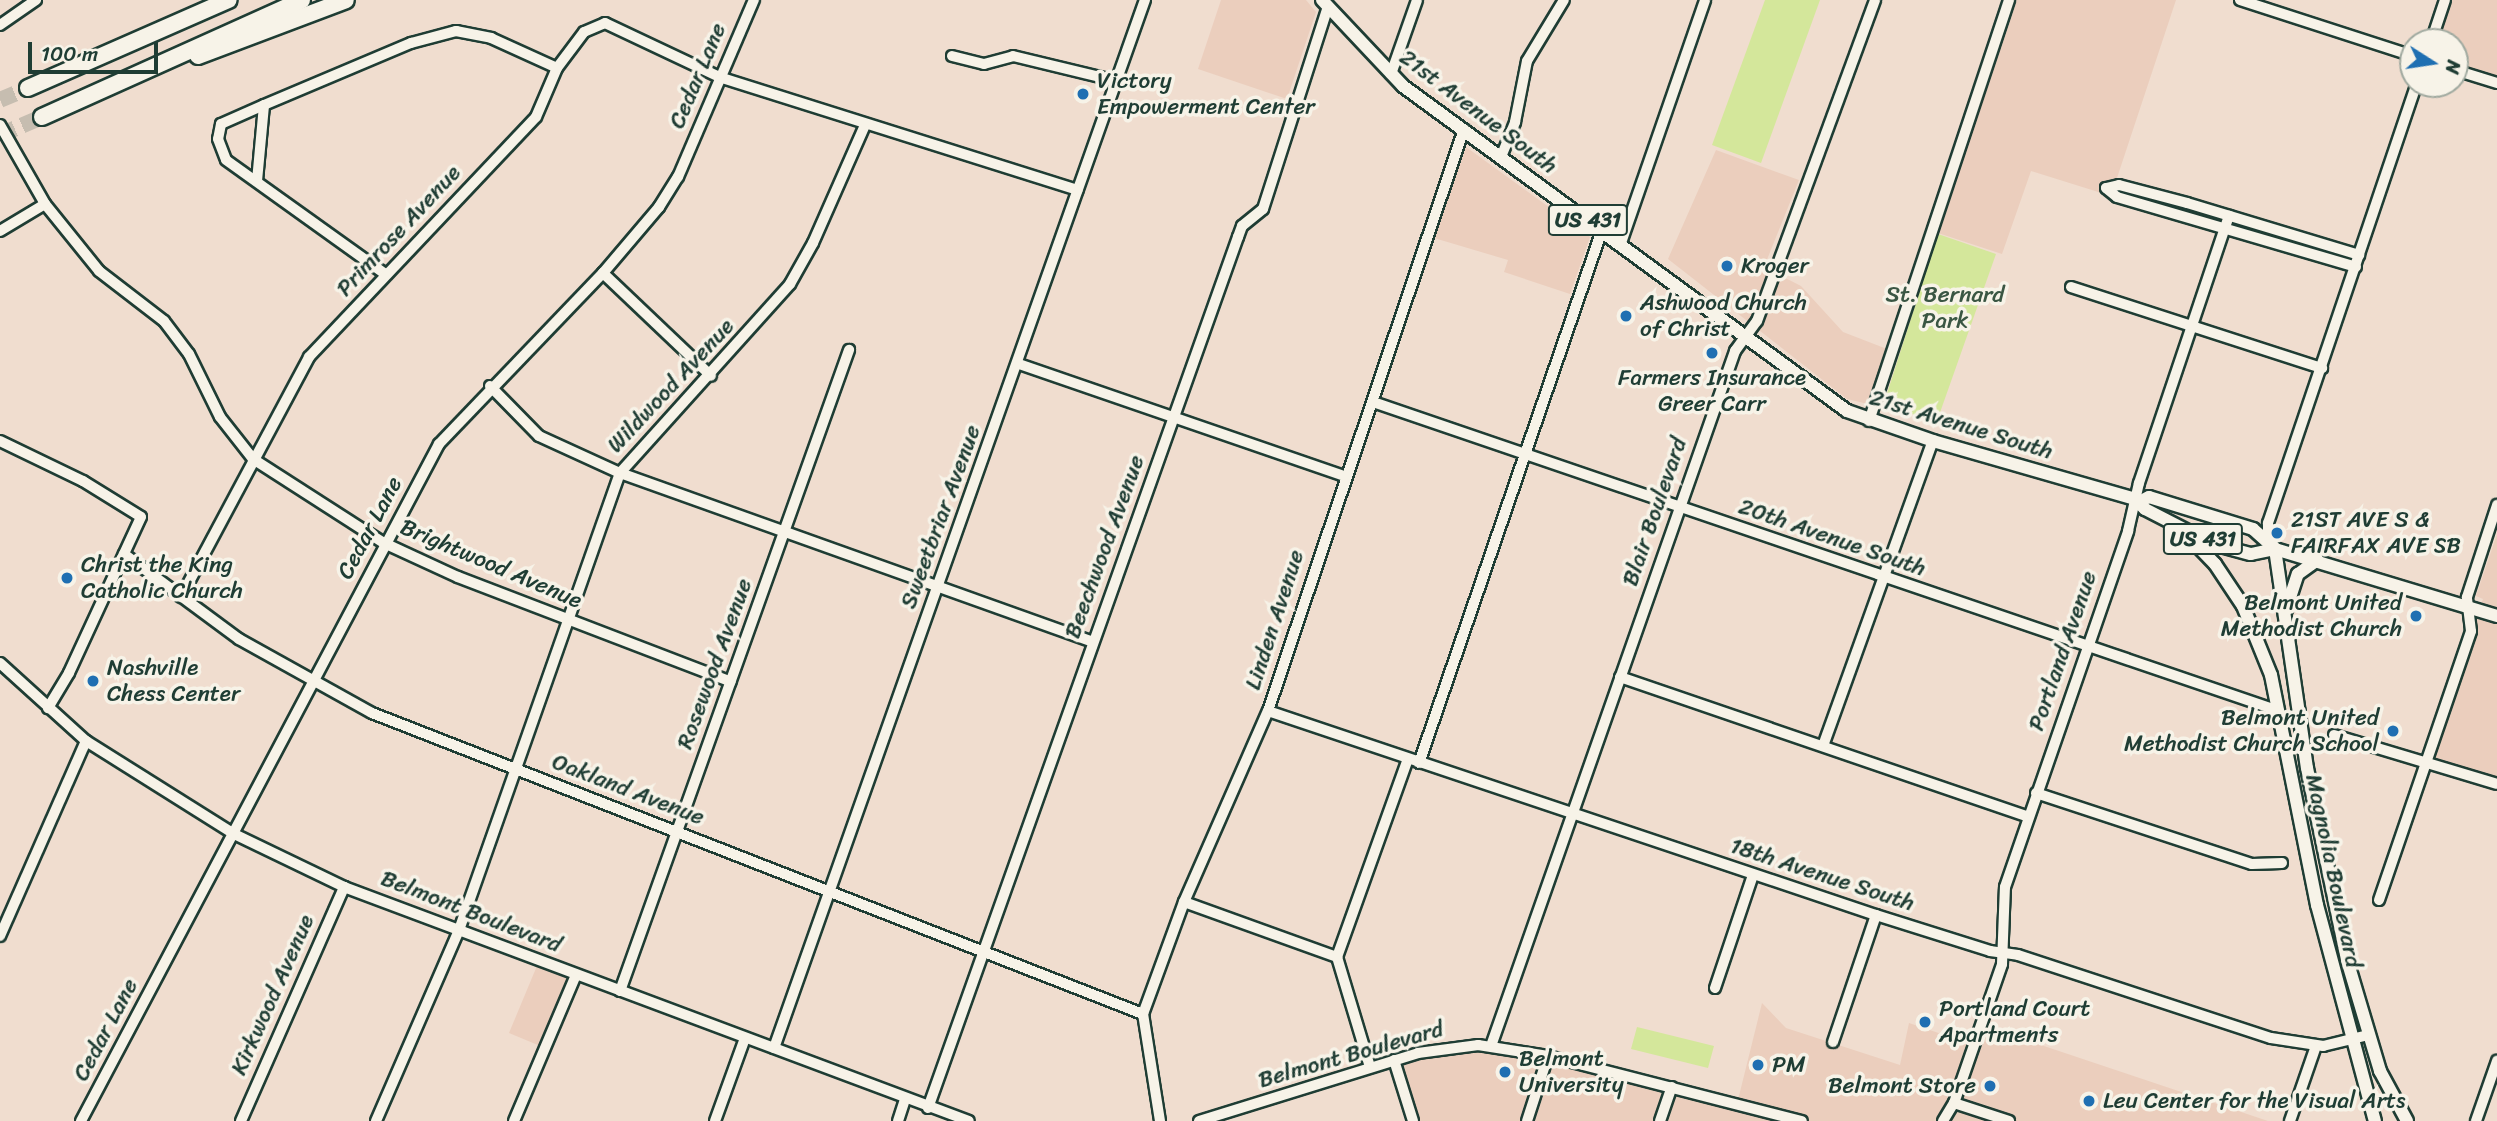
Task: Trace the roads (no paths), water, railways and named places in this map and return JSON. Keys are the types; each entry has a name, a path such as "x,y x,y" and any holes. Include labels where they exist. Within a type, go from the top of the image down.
{"highway":[{"path":"27,88 228,0"},
{"path":"42,117 302,0"},
{"path":"127,80 346,0"}],"main road":[{"name":"21st Avenue South","path":"1325,3 1391,75 1821,393 1869,421 2138,500 2149,497 2253,529 2276,549 2497,616"},
{"name":"21st Avenue South","path":"2138,500 2146,509 2180,528 2251,554 2276,549"},
{"name":"Magnolia Boulevard","path":"2180,528 2215,564 2243,606 2266,660 2279,711 2317,905 2375,1121"},
{"name":"Magnolia Boulevard","path":"2276,549 2283,624 2324,854 2368,1035 2380,1071 2407,1121"},
{"path":"2283,624 2293,581 2317,560"}],"street":[{"path":"0,25 36,0"},
{"name":"Cedar Lane","path":"81,1121 234,834 384,543 439,444 490,386 603,273 659,207 678,177 754,0"},
{"name":"Sweetbriar Avenue","path":"774,1048 1019,364 1145,0"},
{"path":"1391,75 1417,0"},
{"path":"1501,157 1515,122 1527,61 1564,0"},
{"path":"1621,243 1705,0"},
{"name":"Blair Boulevard","path":"1491,1046 1735,351 1757,321 1875,0"},
{"path":"1869,421 2009,0"},
{"path":"2240,0 2262,4 2399,51"},
{"path":"2436,28 2445,0"},
{"name":"Beechwood Avenue","path":"928,1108 1242,226 1263,209 1325,3"},
{"name":"Primrose Avenue","path":"181,597 309,357 536,117 571,43 605,23 719,77"},
{"path":"385,274 226,160 218,139 221,124 411,43 456,31 491,38 557,68"},
{"path":"952,57 984,64 1013,56 1116,81"},
{"path":"2469,74 2497,83"},
{"path":"719,77 1078,190"},
{"path":"2276,549 2268,536 2269,523 2412,98"},
{"path":"257,181 264,105"},
{"name":"Brightwood Avenue","path":"0,125 46,204 99,271 164,321 189,354 220,417 254,459 384,543 570,621 731,681"},
{"name":"Wildwood Avenue","path":"376,1121 459,930 570,621 620,472 711,376 790,284 813,243 865,125"},
{"name":"Linden Avenue","path":"1160,1121 1143,1014 1184,902 1268,711 1344,476 1373,402 1464,129"},
{"path":"2356,267 2117,197 2106,188 2119,185 2360,255"},
{"path":"0,231 46,204"},
{"name":"Portland Avenue","path":"1954,1103 2004,953 2004,887 2138,500 2191,324 2229,216"},
{"path":"1370,1067 1337,957 1413,761 1525,456 1602,230"},
{"path":"603,273 711,376"},
{"path":"2071,287 2322,368"},
{"name":"Rosewood Avenue","path":"620,991 849,350"},
{"path":"1019,364 1172,420 1344,476"},
{"path":"490,386 539,436 620,472 1093,642"},
{"name":"20th Avenue South","path":"1373,402 2279,711"},
{"path":"0,441 83,481 141,517 69,673 48,708"},
{"path":"1824,743 1881,577 1933,441"},
{"path":"2379,900 2471,631 2468,606 2497,505"},
{"name":"Oakland Avenue","path":"124,554 181,597 312,683 372,713 985,949 1143,1014"},
{"name":"Belmont Boulevard","path":"0,663 86,741 234,834 344,887 774,1048 905,1100 969,1121"},
{"path":"1620,677 1824,743 2027,817"},
{"name":"18th Avenue South","path":"1268,711 1570,816 2271,1038 2316,1046 2368,1035"},
{"path":"2334,735 2497,784"},
{"path":"0,936 86,741"},
{"path":"2036,793 2252,864 2282,863"},
{"path":"1716,988 1753,875"},
{"name":"Kirkwood Avenue","path":"241,1121 344,887"},
{"path":"1184,902 1337,957"},
{"path":"1833,1042 1876,915"},
{"path":"514,1121 576,975"},
{"path":"715,1121 746,1038"},
{"name":"Belmont Boulevard","path":"1205,1120 1394,1059 1458,1046 1491,1046 1548,1056 1802,1121"},
{"path":"2290,1121 2316,1046"},
{"path":"1527,1121 1548,1056"},
{"path":"1394,1059 1413,1121"},
{"path":"2476,1121 2494,1080 2497,1061"},
{"path":"1660,1121 1672,1087"},
{"path":"898,1121 905,1100"},
{"path":"1943,1121 1954,1103 2009,1121"}],"tunnel":[{"path":"0,100 28,88"},
{"path":"0,135 42,117"}],"place":[{"name":"Victory Empowerment Center","path":"1083,94"},
{"name":"Kroger","path":"1727,266"},
{"name":"Ashwood Church of Christ","path":"1626,316"},
{"name":"Farmers Insurance Greer Carr","path":"1712,353"},
{"name":"21ST AVE S & FAIRFAX AVE SB","path":"2277,533"},
{"name":"Christ the King Catholic Church","path":"67,578"},
{"name":"Belmont United Methodist Church","path":"2416,616"},
{"name":"Nashville Chess Center","path":"93,681"},
{"name":"Belmont United Methodist Church School","path":"2393,731"},
{"name":"Portland Court Apartments","path":"1925,1022"},
{"name":"PM","path":"1758,1065"},
{"name":"Belmont University","path":"1505,1072"},
{"name":"Belmont Store","path":"1990,1086"},
{"name":"Leu Center for the Visual Arts","path":"2089,1101"}],"park label":[{"name":"St. Bernard Park","path":"1945,308"}]}
